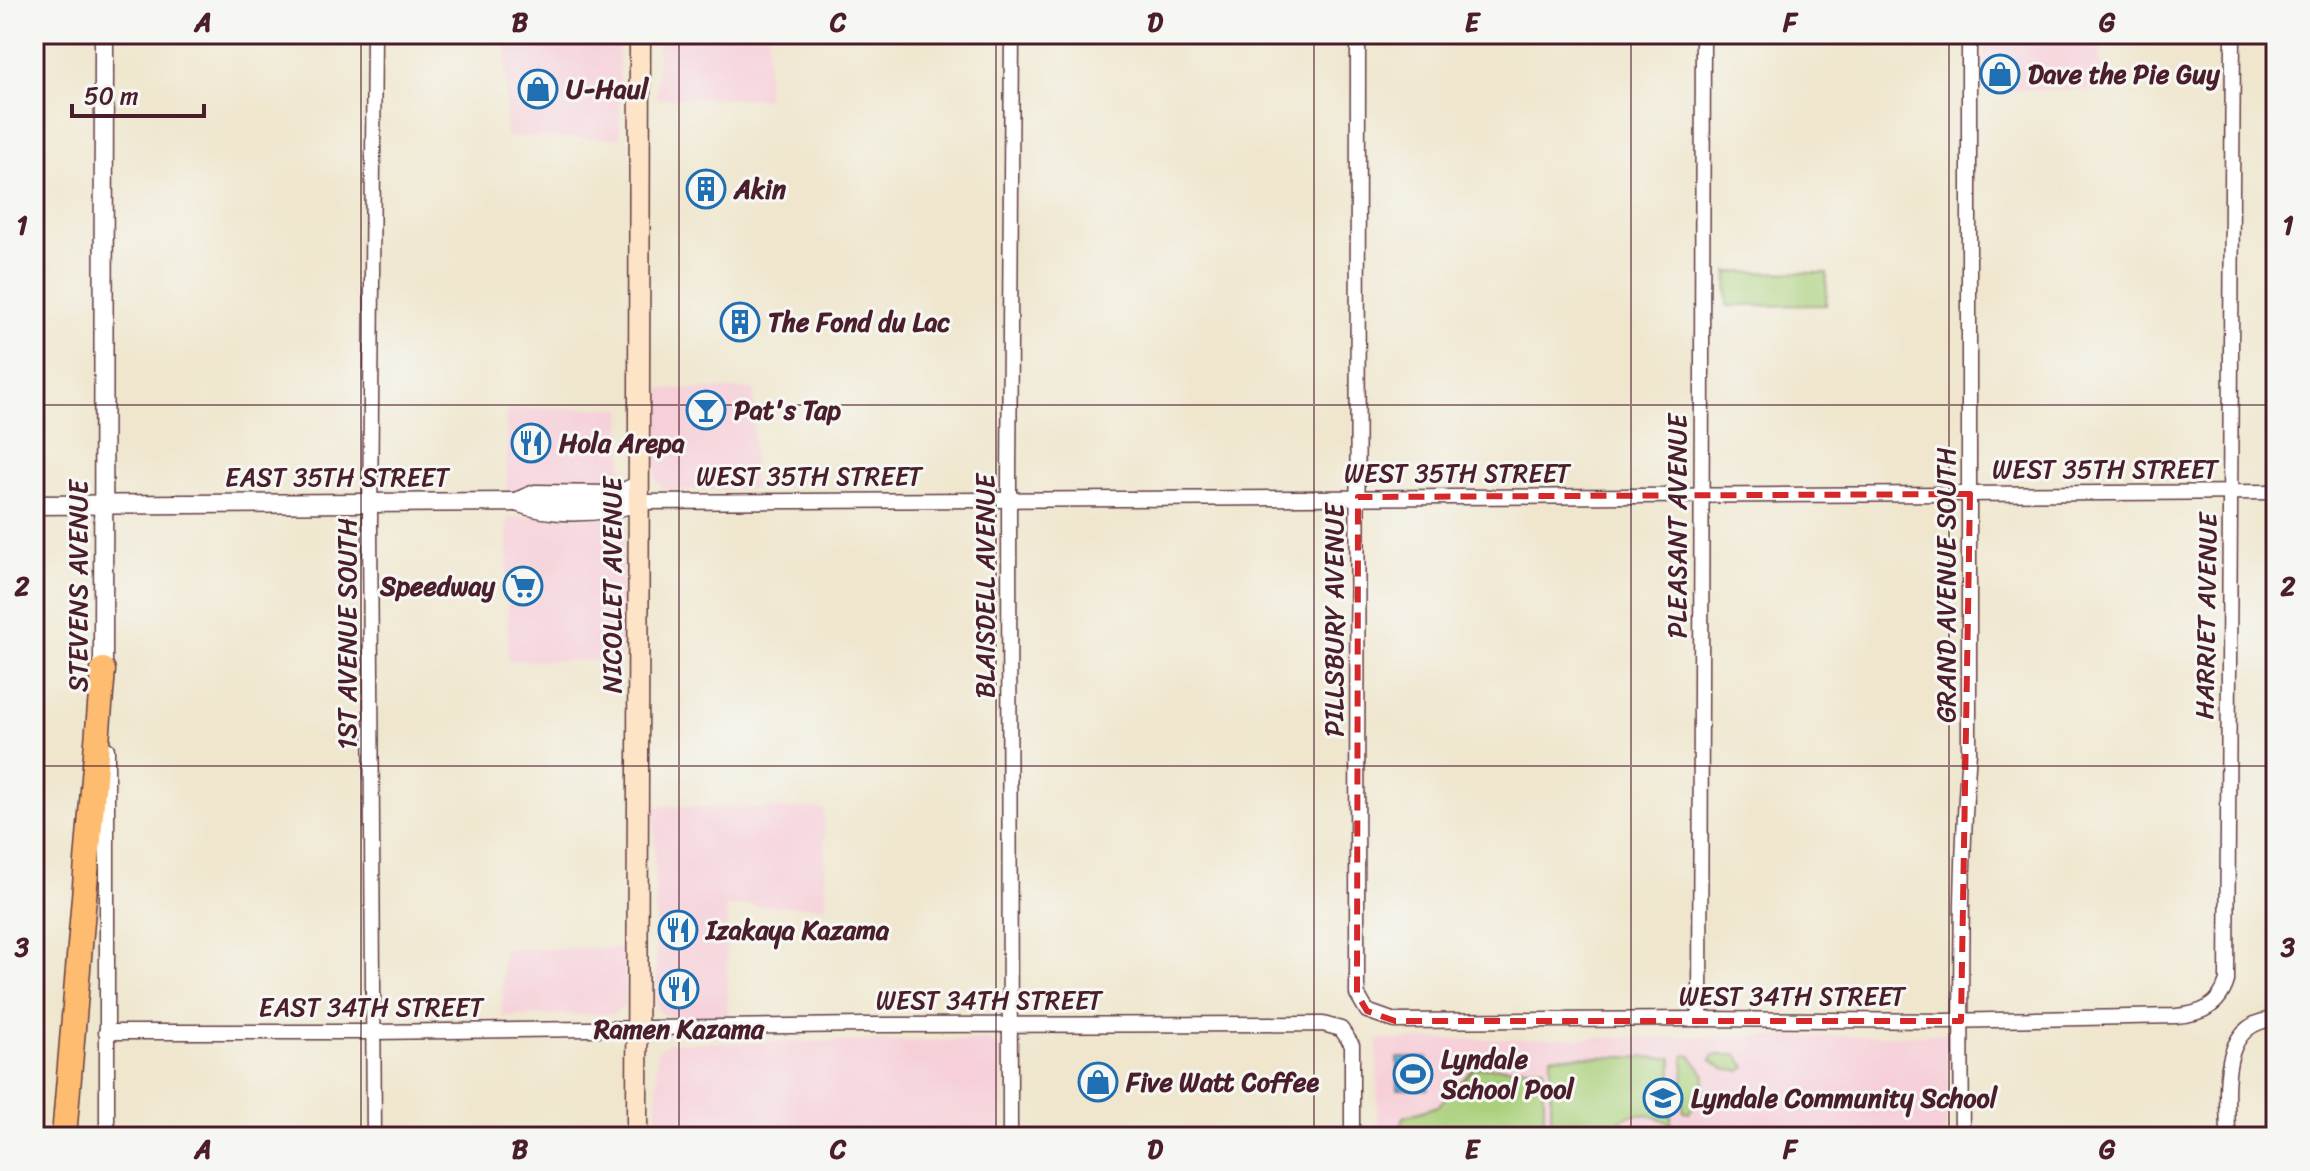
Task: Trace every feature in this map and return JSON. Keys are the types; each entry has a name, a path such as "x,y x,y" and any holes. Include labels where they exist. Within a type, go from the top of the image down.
{"highway":[{"path":"64,1137 103,670"}],"main road":[{"name":"NICOLLET AVENUE","path":"637,1137 640,34"}],"street":[{"name":"STEVENS AVENUE","path":"104,34 103,670 107,739 107,1137"},
{"name":"1ST AVENUE SOUTH","path":"374,34 370,503 374,1137"},
{"name":"BLAISDELL AVENUE","path":"1010,1137 1012,34"},
{"name":"PILLSBURY AVENUE","path":"1358,34 1357,994 1367,1011"},
{"name":"PLEASANT AVENUE","path":"1700,1019 1703,34"},
{"name":"GRAND AVENUE SOUTH","path":"1962,1137 1965,799 1969,752 1969,34"},
{"name":"HARRIET AVENUE","path":"2215,1004 2223,994 2227,981 2233,34"},
{"name":"WEST 35TH STREET","path":"639,493 1010,498 2276,492"},
{"name":"EAST 35TH STREET","path":"42,505 516,502 537,510 611,510 639,493"},
{"name":"WEST 34TH STREET","path":"1367,1011 1395,1021 1961,1021 2176,1016 2198,1014 2215,1004"},
{"path":"2228,1137 2228,1066 2232,1046 2245,1030 2256,1023 2276,1019"},
{"name":"WEST 34TH STREET","path":"637,1029 780,1025 1323,1024 1341,1029 1352,1045 1352,1137"},
{"name":"EAST 34TH STREET","path":"106,1032 637,1029"}],"highlighted area":[{"path":"1970,494 1961,1021 1395,1021 1367,1011 1357,994 1358,497"}],"shaded area":[{"path":"506,34 619,34 620,138 506,137"},
{"path":"659,34 768,34 767,99 656,98"},
{"path":"1984,34 2101,34 2100,90 1984,90"},
{"path":"653,389 754,389 753,489 667,490 660,486 656,480"},
{"path":"622,408 622,480 618,487 610,491 507,492 506,409"},
{"path":"507,517 610,517 620,522 624,528 621,660 508,661"},
{"path":"654,806 824,809 826,906 726,906 728,1019 670,1017 657,1008"},
{"path":"503,949 626,949 625,1005 614,1014 502,1016"},
{"name":"Lyndale Community School","path":"1947,1032 1952,1037 1953,1051 1949,1059 1947,1137 1378,1137 1377,1040 1923,1035"},
{"path":"986,1040 997,1044 1002,1053 1002,1137 657,1137 657,1051 668,1043"}],"green space":[{"path":"1728,272 1827,273 1826,305 1727,306"},
{"path":"1686,1055 1691,1056 1705,1075 1703,1094 1689,1113 1684,1112 1683,1107"},
{"path":"1714,1055 1737,1055 1746,1067 1741,1071 1727,1070 1711,1060"},
{"path":"1551,1056 1672,1058 1671,1124 1642,1114 1617,1122 1601,1137 1551,1137"},
{"path":"1544,1067 1544,1137 1397,1137 1403,1117 1438,1106 1474,1068"},
{"path":"1628,1129 1654,1131 1659,1137 1618,1137"}],"water":[{"name":"Lyndale School Pool","path":"1398,1058 1428,1058 1428,1089 1398,1089"}],"place":[{"name":"Dave the Pie Guy","path":"2000,74"},
{"name":"U-Haul","path":"538,89"},
{"name":"Akin","path":"706,189"},
{"name":"The Fond du Lac","path":"740,322"},
{"name":"Pat's Tap","path":"706,410"},
{"name":"Hola Arepa","path":"531,443"},
{"name":"Speedway","path":"523,586"},
{"name":"Izakaya Kazama","path":"678,930"},
{"name":"Ramen Kazama","path":"679,989"},
{"name":"Lyndale School Pool","path":"1413,1074"},
{"name":"Five Watt Coffee","path":"1098,1082"},
{"name":"Lyndale Community School","path":"1663,1098"}]}
